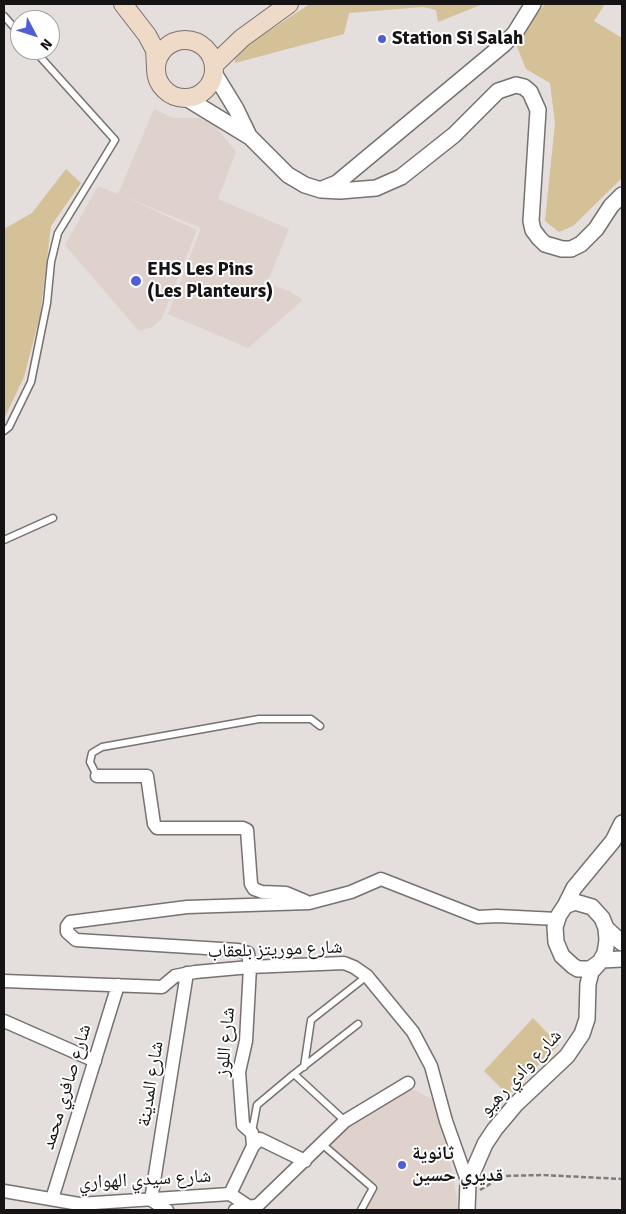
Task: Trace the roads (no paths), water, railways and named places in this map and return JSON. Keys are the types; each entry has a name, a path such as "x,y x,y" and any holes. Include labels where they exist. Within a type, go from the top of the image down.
{"main road":[{"path":"123,4 135,18 155,50 156,67 161,86 168,93 186,98 202,93 207,88 214,69 242,38 289,4"},
{"path":"135,18 164,34 194,43 208,51 214,69"},
{"path":"156,67 162,51 177,41 194,43 242,38"}],"street":[{"path":"321,190 337,183 504,44 515,33 533,4"},
{"path":"214,69 250,137"},
{"path":"186,98 250,137 288,176 305,185 321,190 340,191 376,188 401,177 454,135 490,97 506,87 516,85 524,87 530,92 538,110 531,221 533,230 546,244 554,248 571,249 580,244 596,229 611,206 622,195"},
{"path":"97,776 147,776 154,824 157,828 243,828 247,830 251,884 254,889 262,892 286,893 309,903"},
{"path":"622,823 613,842 574,888 561,913 554,934 558,949 578,969 590,969 601,961 622,959"},
{"path":"601,961 607,946 606,928 602,918 592,907 587,889 591,879 622,836"},
{"path":"250,966 248,953 238,950 76,940 67,932 67,926 70,922 187,907 309,903 351,892 381,878 478,917 561,913 575,902 592,907"},
{"path":"606,928 622,943"},
{"name":"شارع وادي رهيو","path":"467,1197 485,1144 495,1129 516,1104 567,1056 582,1034 587,1019 588,984 592,972 601,961"},
{"name":"شارع موريتز بلعقاب","path":"4,981 162,987 175,976 188,974 250,966 344,963 368,976 413,1032 431,1066 467,1197"},
{"name":"شارع اللوز","path":"250,966 246,1042 239,1072 243,1126 252,1139"},
{"path":"573,966 581,985 587,1019"},
{"name":"شارع المدينة","path":"152,1200 188,974"},
{"name":"شارع صافري محمد","path":"52,1199 118,985"},
{"path":"4,1022 95,1061"},
{"path":"235,1210 252,1209 345,1122 408,1083"},
{"path":"230,1194 252,1139 260,1140 304,1161"},
{"name":"شارع سيدي الهواري","path":"4,1191 79,1204 230,1194 252,1209"},
{"path":"152,1200 167,1210"}],"lane":[{"path":"4,431 9,427 31,382 47,303 51,262 58,233 115,140 43,60"},
{"path":"4,540 53,518"},
{"path":"97,776 90,762 92,753 102,747 259,720 311,719 320,726"},
{"path":"304,1067 311,1020 368,976"},
{"path":"252,1139 257,1105 358,1024"},
{"path":"294,1074 345,1122"},
{"path":"322,1144 373,1188 361,1210"}],"place":[{"name":"Station Si Salah","path":"382,39"},
{"name":"EHS Les Pins (Les Planteurs)","path":"136,281"},
{"name":"ثانوية قديري حسين","path":"402,1165"}]}
